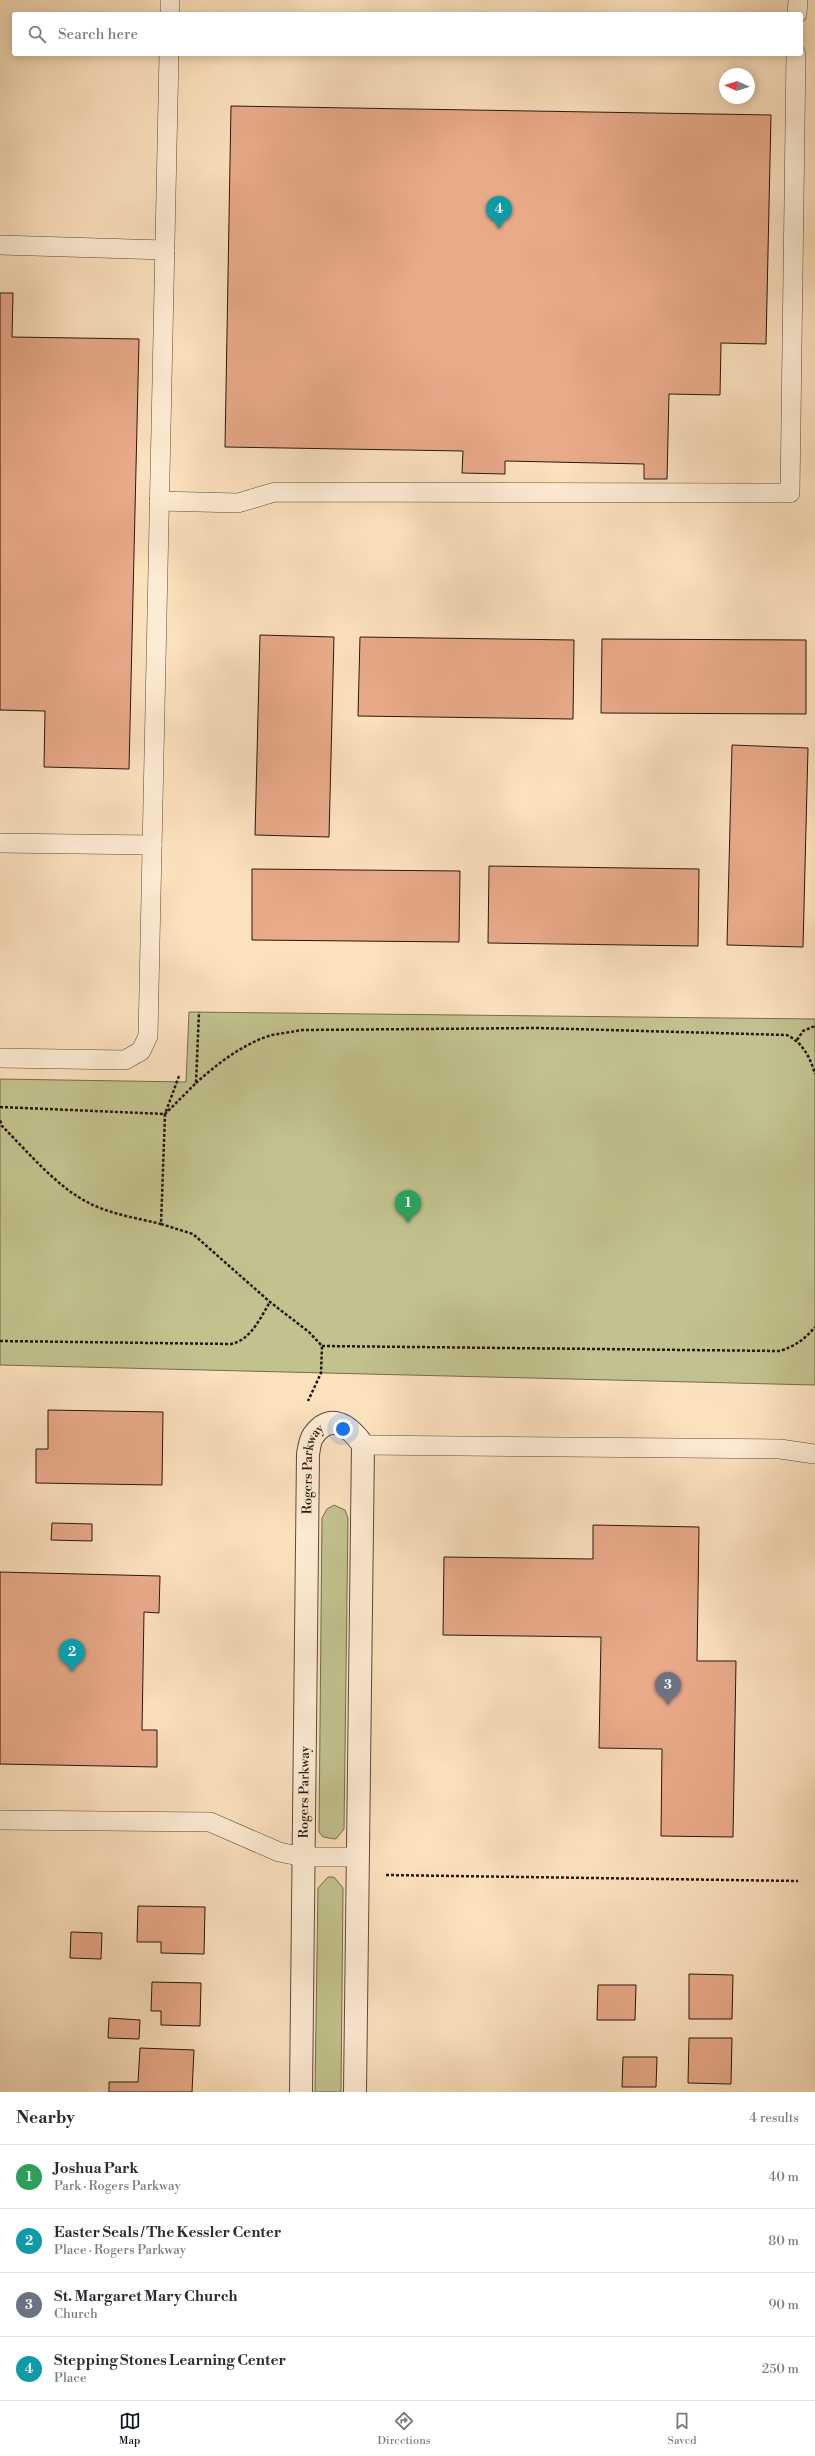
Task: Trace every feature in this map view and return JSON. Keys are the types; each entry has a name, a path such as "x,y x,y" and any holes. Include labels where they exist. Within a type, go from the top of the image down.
{"street":[{"name":"Rogers Parkway","path":"301,2092 308,1454 312,1436 324,1424 338,1422 353,1430 363,1445"},
{"path":"355,2092 363,1445"}],"lane":[{"path":"170,0 170,12"},
{"path":"797,12 798,0"},
{"path":"0,1058 126,1060 142,1051 148,1036 169,56"},
{"path":"159,501 238,503 275,492 790,493 796,56"},
{"path":"0,245 165,250"},
{"path":"0,843 152,845"},
{"path":"363,1445 780,1449 815,1454"},
{"path":"0,1820 210,1822 279,1852 304,1857 358,1857"}],"path":[{"path":"196,1083 199,1012"},
{"path":"797,1040 803,1031 815,1026"},
{"path":"0,1107 165,1114 212,1068 252,1044 272,1036 302,1030 537,1028 787,1035 797,1040 807,1053 815,1074"},
{"path":"161,1224 165,1114 179,1076"},
{"path":"0,1120 2,1126 58,1181 87,1202 115,1212 193,1234 270,1302 308,1332 322,1346 780,1351 794,1346 805,1338 815,1327"},
{"path":"0,1341 231,1344 241,1342 256,1326 270,1302"},
{"path":"305,1407 321,1373 322,1346"},
{"path":"385,1875 798,1881"}],"green space":[{"path":"189,1012 815,1019 815,1385 0,1365 0,1079 186,1082"},
{"path":"334,1505 345,1510 348,1518 344,1829 336,1839 323,1837 319,1832 322,1518 327,1509"},
{"path":"328,1877 334,1877 343,1888 341,2092 315,2092 318,1888"}],"building":[{"path":"231,106 771,115 766,344 721,343 720,395 669,394 667,479 644,479 644,464 505,461 505,474 462,473 463,451 225,447"},
{"path":"0,293 13,293 12,337 139,339 129,769 44,767 45,711 0,710"},
{"path":"260,635 334,637 329,837 255,835"},
{"path":"360,637 574,640 573,719 358,716"},
{"path":"602,639 806,640 806,714 601,713"},
{"path":"732,745 808,748 803,947 727,945"},
{"path":"489,866 699,869 698,946 488,943"},
{"path":"252,869 460,871 459,942 252,940"},
{"path":"48,1410 163,1412 162,1485 36,1483 36,1449 48,1449"},
{"path":"52,1523 92,1524 92,1541 51,1540"},
{"path":"593,1525 699,1527 697,1661 736,1661 733,1837 661,1836 662,1749 599,1748 601,1637 443,1635 444,1557 593,1559"},
{"path":"0,1572 160,1576 159,1613 144,1612 142,1730 157,1730 157,1767 0,1764"},
{"path":"138,1906 205,1907 204,1954 161,1953 161,1942 137,1942"},
{"path":"71,1932 102,1933 101,1959 70,1958"},
{"path":"689,1974 733,1975 732,2019 689,2019"},
{"path":"152,1982 201,1983 200,2026 161,2025 161,2011 151,2011"},
{"path":"598,1985 636,1985 635,2020 597,2020"},
{"path":"109,2018 140,2020 139,2039 108,2038"},
{"path":"689,2038 732,2038 731,2084 688,2083"},
{"path":"140,2048 194,2050 192,2092 109,2092 109,2082 138,2082"},
{"path":"623,2057 657,2057 656,2087 622,2087"}],"place":[{"name":"Stepping Stones Learning Center","path":"499,229"},
{"name":"Joshua Park","path":"408,1223"},
{"name":"Easter Seals / The Kessler Center","path":"72,1672"},
{"name":"St. Margaret Mary Church","path":"668,1705"}]}
